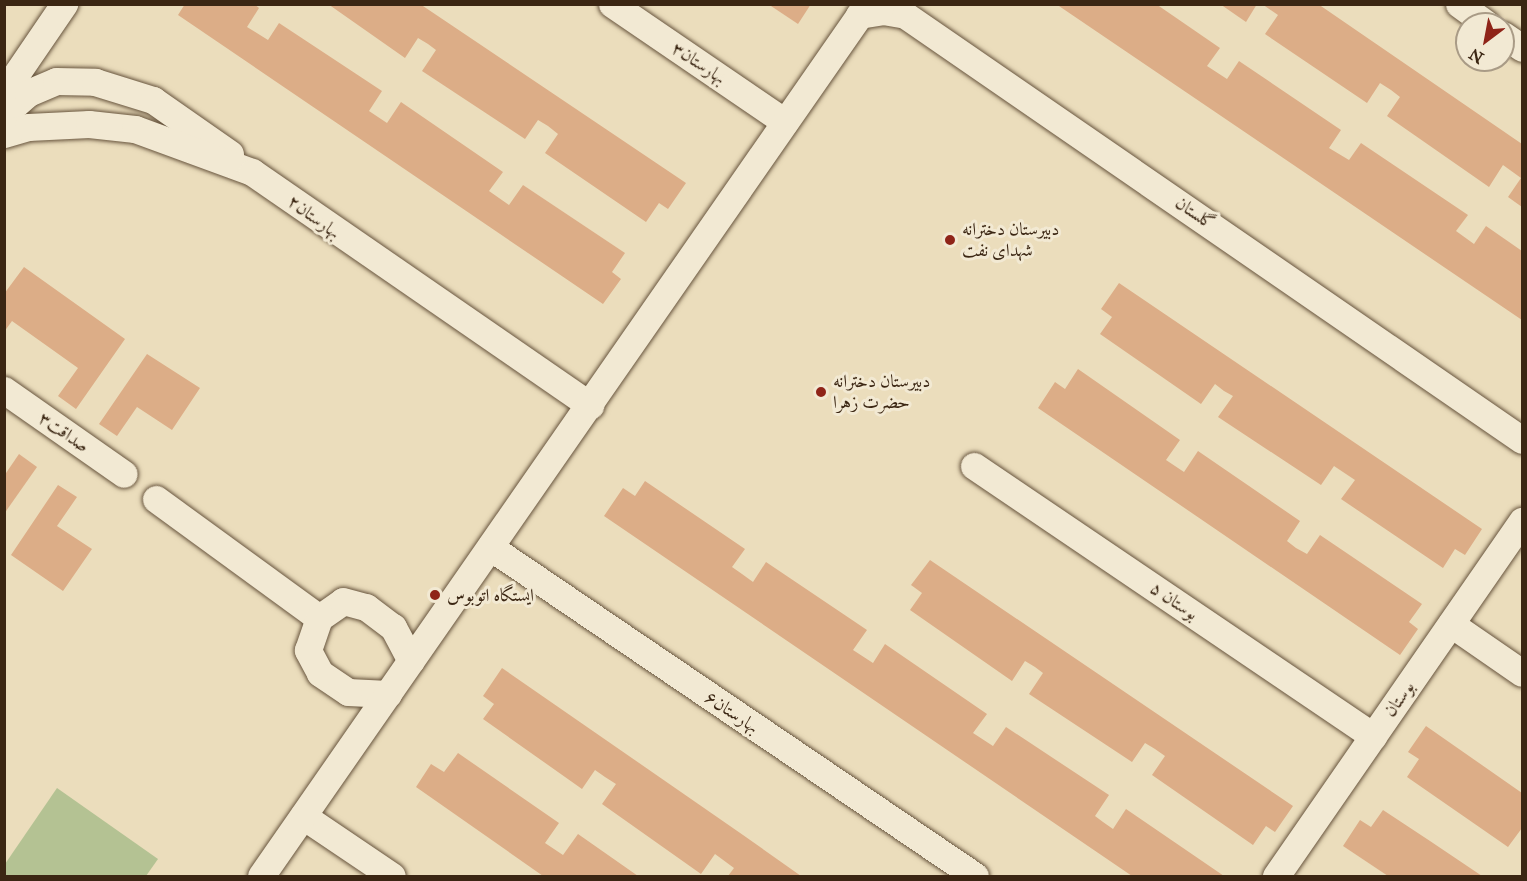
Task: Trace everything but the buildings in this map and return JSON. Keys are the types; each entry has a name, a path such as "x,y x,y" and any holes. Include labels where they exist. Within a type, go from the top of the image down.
{"street":[{"path":"4,92 64,4"},
{"name":"بهارستان۳","path":"612,4 785,122"},
{"path":"261,876 863,10"},
{"name":"گلستان","path":"863,10 905,15 1522,440"},
{"path":"4,114 28,93 56,81 95,82 153,100 197,127 252,172"},
{"name":"بهارستان۲","path":"4,134 28,127 88,124 135,129 252,172 590,405"},
{"name":"صداقت۳","path":"4,390 124,474"},
{"name":"بوستان ۵","path":"974,466 1373,736"},
{"path":"156,500 319,618"},
{"name":"بوستان","path":"1276,876 1522,521"},
{"name":"بهارستان۶","path":"490,547 975,876"},
{"path":"388,694 348,692 320,673 308,650 319,618 343,601 366,607 393,627 411,661"},
{"path":"1451,624 1522,673"},
{"path":"303,816 392,876"}],"green space":[{"path":"57,788 158,859 146,876 5,876 5,864"}],"place":[{"name":"دبیرستان دخترانه شهدای نفت","path":"950,240"},
{"name":"دبیرستان دخترانه حضرت زهرا","path":"821,392"},
{"name":"ایستگاه اتوبوس","path":"435,595"}]}
